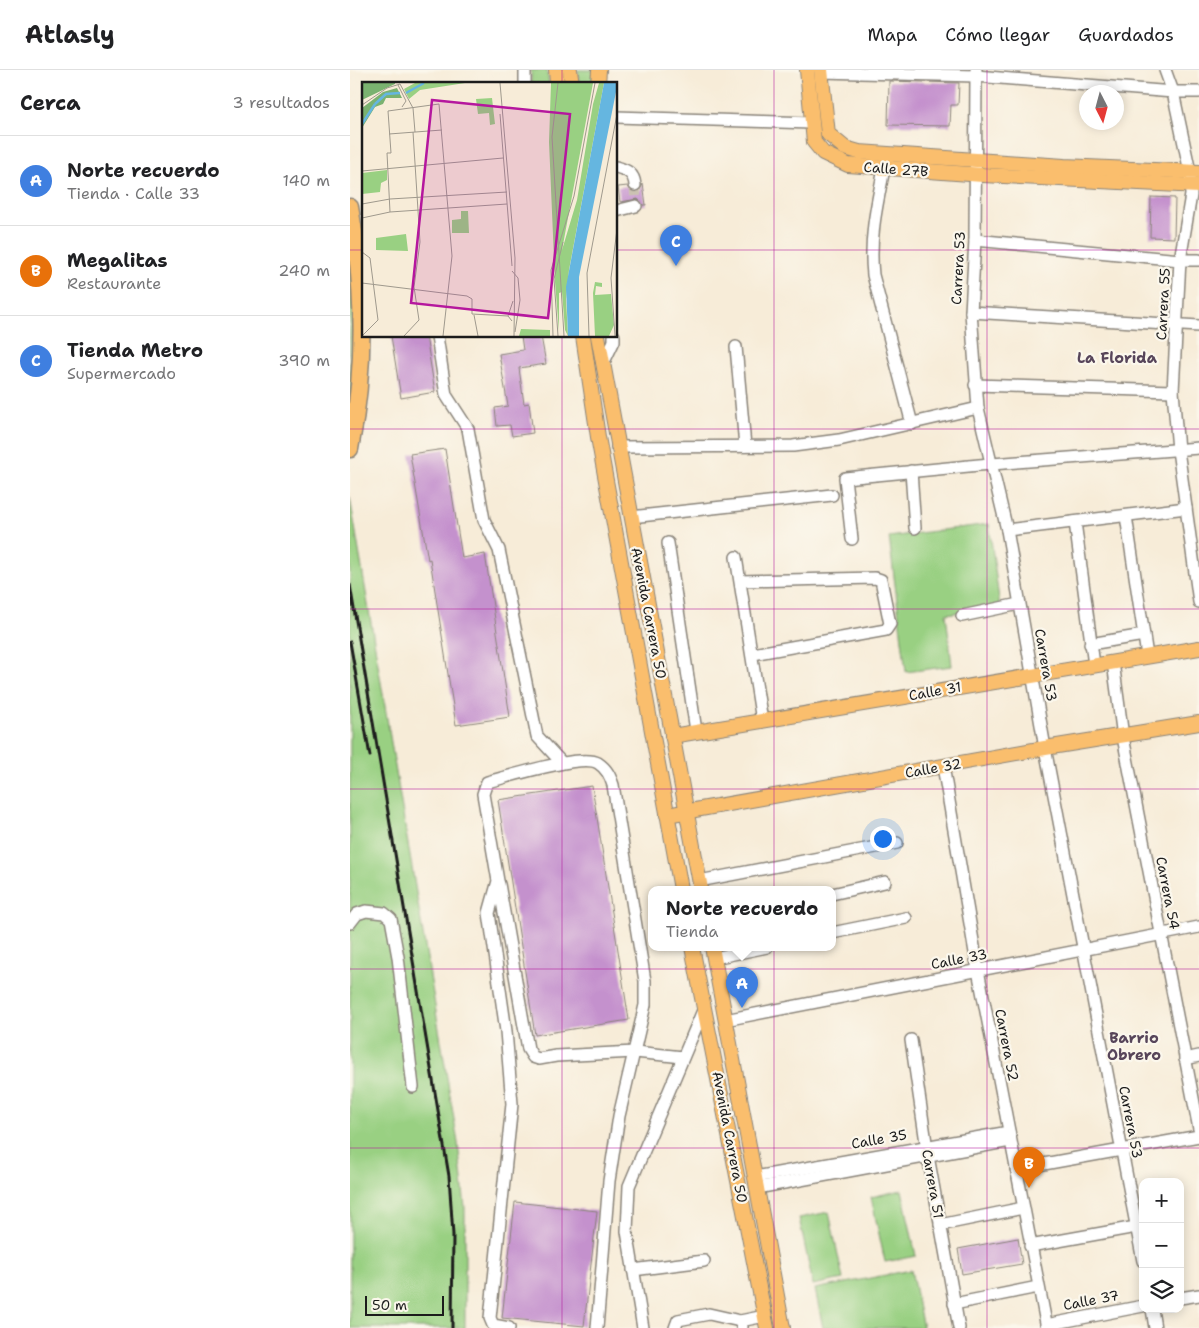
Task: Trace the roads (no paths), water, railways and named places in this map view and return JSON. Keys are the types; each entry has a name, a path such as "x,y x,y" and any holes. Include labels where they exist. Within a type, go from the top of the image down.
{"highway":[{"path":"350,207 362,306"},
{"path":"350,449 360,392 362,338"}],"main road":[{"path":"807,70 811,123"},
{"name":"Calle 27B","path":"821,71 825,122 828,134 845,148 859,152 1195,172"},
{"name":"Calle 27B","path":"811,123 814,142 823,153 836,161 848,165 974,175 1195,186"},
{"name":"Avenida Carrera 50","path":"584,338 596,428 680,886"},
{"name":"Avenida Carrera 50","path":"598,338 700,885"},
{"name":"Calle 31","path":"672,736 1199,648"},
{"name":"Calle 32","path":"667,815 1045,748 1123,737 1199,723"},
{"name":"Avenida Carrera 50","path":"693,951 766,1322"},
{"name":"Avenida Carrera 50","path":"713,952 783,1328"}],"street":[{"name":"Carrera 55","path":"1165,70 1195,172 1195,186 1180,260 1173,391 1178,450 1199,602"},
{"path":"821,71 976,73 1173,92 1199,92"},
{"name":"Carrera 53","path":"976,73 974,159 976,240 971,312 978,408 993,464 1007,530 1045,748 1139,1242"},
{"path":"618,117 811,123"},
{"path":"618,167 632,174 635,185"},
{"path":"884,169 873,225 870,255 873,275 912,424"},
{"path":"618,210 636,206"},
{"path":"976,240 1180,260 1199,260"},
{"path":"971,312 1199,326"},
{"path":"436,338 446,395 468,429 484,520 500,550 537,736 562,763"},
{"path":"603,364 614,338"},
{"path":"736,347 745,446"},
{"path":"976,385 1173,391"},
{"path":"618,447 793,446 839,440 978,408"},
{"path":"852,539 845,478 1199,448"},
{"path":"911,471 915,528"},
{"path":"631,517 832,495"},
{"path":"1007,530 1186,508"},
{"path":"1126,516 1147,656"},
{"path":"1075,522 1094,665"},
{"path":"668,543 696,732"},
{"path":"736,557 753,654 762,720"},
{"path":"741,581 875,578 881,580 890,624 886,630 753,654"},
{"path":"962,616 1019,604"},
{"path":"1090,644 1144,635"},
{"name":"Carrera 54","path":"1113,662 1123,737 1199,1129"},
{"path":"596,1328 609,1181 619,1116 635,1052 645,1006 645,980 613,786 608,771 597,762 562,763 487,782 483,794 528,1048 533,1057 538,1060 556,1056 635,1052 683,1057"},
{"name":"Carrera 52","path":"943,766 978,970 1046,1326"},
{"path":"700,885 897,843"},
{"path":"498,881 489,913 506,1031 512,1104 490,1318 493,1325 508,1328"},
{"path":"836,893 885,882"},
{"path":"350,923 357,914 366,911 384,913 391,919 398,957 413,1087"},
{"path":"836,932 906,918"},
{"name":"Calle 33","path":"725,1020 1199,927"},
{"path":"642,1328 626,1217 629,1186 704,1008"},
{"name":"Carrera 51","path":"911,1040 927,1151 958,1328"},
{"path":"1185,1059 1199,1056"},
{"name":"Calle 35","path":"756,1183 1009,1136"},
{"path":"1016,1169 1199,1136"},
{"path":"940,1224 1023,1208"},
{"path":"1030,1246 1136,1227"},
{"path":"633,1270 704,1260"},
{"path":"954,1304 1038,1287"},
{"path":"1184,1297 1199,1294"},
{"name":"Calle 37","path":"1046,1326 1139,1307"},
{"path":"1153,1313 1156,1328"},
{"path":"674,1328 678,1320 708,1314 741,1324 766,1322"}],"tunnel":[{"path":"635,185 636,206"}],"railway":[{"path":"350,585 449,1176 453,1235 452,1328"},
{"path":"350,642 370,756"}],"place":[{"name":"Tienda Metro","path":"676,266"},
{"name":"Norte recuerdo","path":"742,1008"},
{"name":"Megalitas","path":"1029,1188"}],"district":[{"name":"La Florida","path":"1117,358"},
{"name":"Barrio Obrero","path":"1134,1046"}]}
